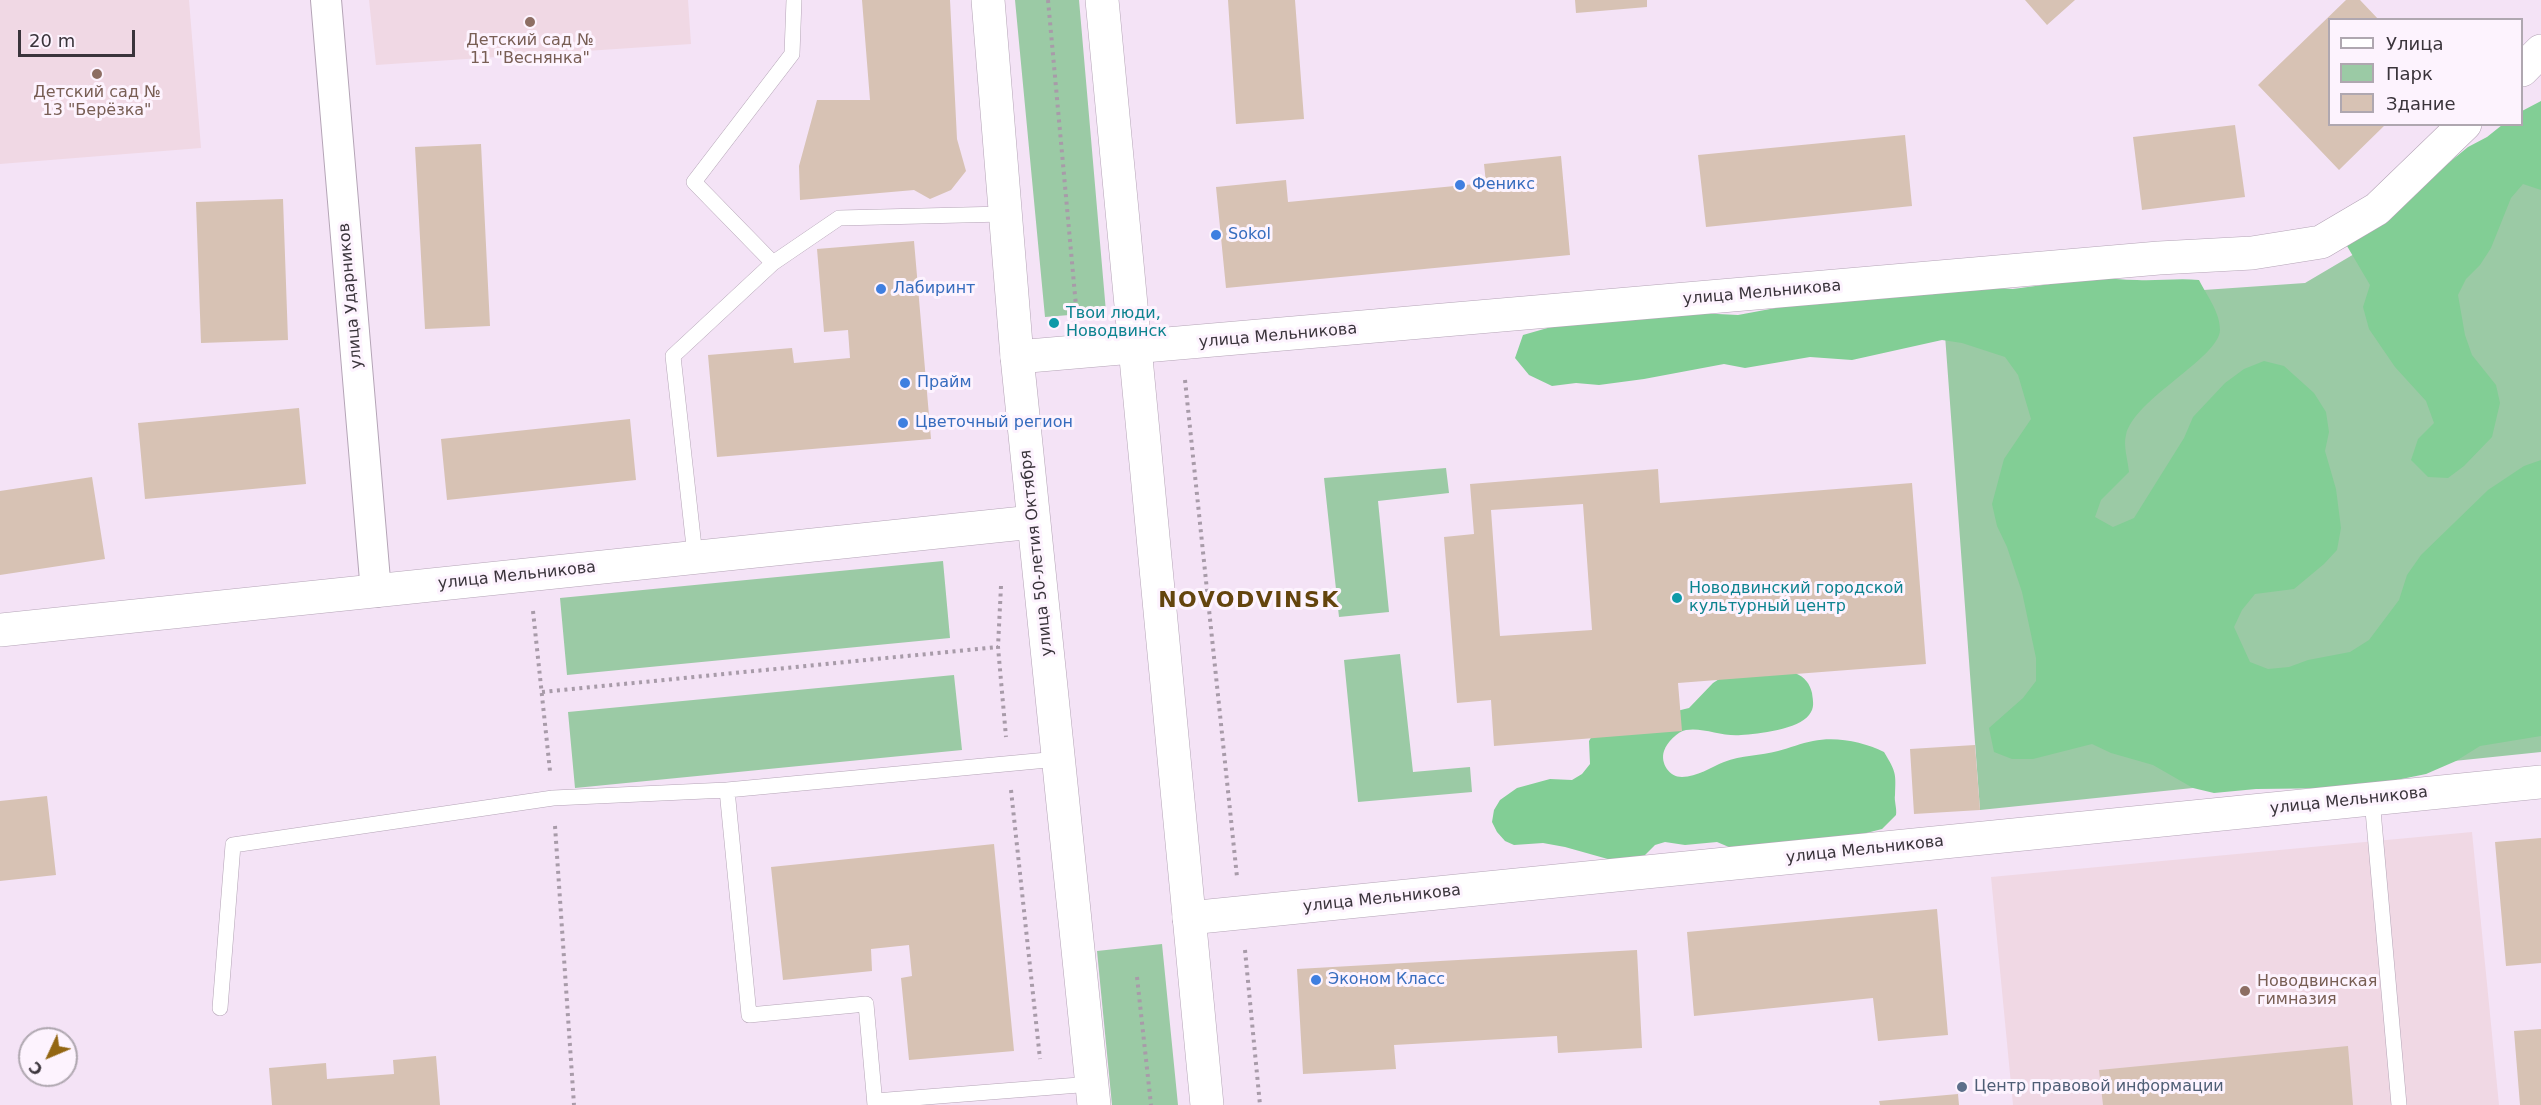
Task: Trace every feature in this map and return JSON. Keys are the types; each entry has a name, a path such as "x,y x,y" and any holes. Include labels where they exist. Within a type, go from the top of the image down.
{"street":[{"name":"улица Ударников","path":"326,0 376,592"},
{"name":"улица 50-летия Октября","path":"988,0 1017,357 1093,1095"},
{"path":"1102,0 1207,1105"},
{"path":"2523,69 2541,51"},
{"name":"улица Мельникова","path":"1017,357 2159,258 2252,253 2321,242 2377,208 2463,126"},
{"name":"улица Мельникова","path":"0,630 1033,522"},
{"name":"улица Мельникова","path":"1190,918 2541,782"}],"lane":[{"path":"773,263 694,182 792,54 794,0"},
{"path":"695,556 673,356 773,263 840,218 1004,214"},
{"path":"220,1008 232,845 553,798 727,790 1058,759"},
{"path":"727,790 749,1015 867,1004 875,1103 1093,1095"},
{"path":"2372,799 2399,1105"}],"path":[{"path":"1048,0 1077,324"},
{"path":"1182,344 1260,1105"},
{"path":"529,575 553,798 574,1105"},
{"path":"542,692 998,647"},
{"path":"1137,977 1151,1105"}],"shaded area":[{"name":"Детский сад № 13 \"Берёзка\"","path":"0,0 189,0 201,148 0,164"},
{"name":"Детский сад № 11 \"Веснянка\"","path":"369,0 688,0 691,44 376,65"},
{"name":"Новодвинская гимназия","path":"2472,832 2499,1105 2013,1105 1991,877"}],"green space":[{"path":"1015,0 1079,0 1106,312 1045,317"},
{"path":"2541,101 2541,190 2523,184 2511,198 2491,248 2480,265 2466,279 2458,295 2465,335 2472,355 2496,385 2500,403 2492,437 2464,466 2448,478 2428,477 2411,460 2418,439 2434,423 2426,401 2395,367 2369,329 2363,307 2370,285 2347,246 2468,147 2487,137 2501,126 2523,126 2523,110"},
{"path":"2523,124 2541,129 2541,752 1980,810 1943,308 2305,283 2388,234 2520,126"},
{"path":"2095,278 2199,280 2215,310 2220,330 2216,341 2206,353 2159,393 2132,421 2125,439 2129,472 2101,500 2095,517 2113,527 2134,518 2184,438 2193,417 2225,383 2244,369 2264,361 2284,366 2314,393 2326,412 2329,432 2325,451 2336,489 2341,528 2337,550 2294,589 2255,594 2242,610 2234,627 2250,662 2268,669 2289,667 2308,660 2350,652 2369,640 2399,600 2407,575 2421,555 2488,490 2524,466 2541,460 2541,736 2480,746 2456,761 2426,774 2341,788 2256,789 2214,793 2193,788 2153,765 2111,753 2092,744 2033,759 2012,759 1994,752 1989,728 2023,698 2036,681 2036,658 2022,592 2007,547 1997,526 1992,504 2004,459 2031,419 2018,375 2005,357 1962,343 1942,340 1852,360 1810,357 1745,368 1724,364 1599,385 1576,383 1552,386 1529,375 1515,358 1523,335 1565,323 1697,313 1738,315 1781,307 1843,302 1888,294 1909,292 1929,295 1970,286 2013,289"},
{"path":"1446,468 1449,493 1378,501 1389,612 1339,617 1324,478"},
{"path":"943,561 950,638 567,675 560,598"},
{"path":"1400,654 1413,772 1470,767 1472,792 1358,802 1344,660"},
{"path":"1741,665 1769,667 1802,677 1812,693 1811,712 1797,724 1778,730 1734,735 1693,729 1683,731 1667,744 1664,751 1663,760 1670,772 1673,775 1688,777 1731,760 1822,740 1840,740 1868,745 1884,752 1894,773 1896,815 1882,829 1851,837 1736,850 1717,842 1685,845 1665,842 1655,845 1641,859 1622,863 1543,843 1514,845 1505,841 1497,832 1492,822 1494,810 1500,800 1517,788 1550,779 1572,780 1582,774 1590,764 1589,741 1595,731 1689,708 1713,683"},
{"path":"954,675 962,750 575,788 568,712"},
{"path":"1162,944 1178,1105 1112,1105 1097,951"}],"building":[{"path":"862,0 950,0 957,139 966,171 951,190 930,199 914,190 800,200 799,166 817,100 870,100"},
{"path":"1228,0 1295,0 1304,119 1236,124"},
{"path":"1575,0 1647,0 1647,7 1576,13"},
{"path":"2025,0 2075,0 2047,25"},
{"path":"2346,0 2360,0 2377,18 2328,18 2328,126 2384,126 2339,170 2258,85"},
{"path":"2235,125 2245,197 2142,210 2133,137"},
{"path":"1905,135 1912,206 1706,227 1698,155"},
{"path":"481,144 490,326 425,329 415,147"},
{"path":"1561,156 1570,255 1226,288 1216,187 1286,180 1288,202 1486,183 1484,164"},
{"path":"283,199 288,340 201,343 196,202"},
{"path":"914,241 931,439 717,457 708,355 792,348 794,363 850,358 848,330 824,332 817,249"},
{"path":"299,408 306,484 145,499 138,423"},
{"path":"630,419 636,480 447,500 441,439"},
{"name":"Новодвинский городской культурный центр","path":"1658,469 1660,503 1912,483 1926,664 1678,683 1682,731 1494,746 1491,700 1457,703 1444,537 1474,534 1470,484","holes":["1583,504 1592,630 1500,636 1491,510"]},
{"path":"92,477 105,559 0,575 0,491"},
{"path":"1975,745 1980,810 1914,814 1910,749"},
{"path":"47,796 56,875 0,881 0,801"},
{"path":"2541,838 2541,963 2506,966 2495,842"},
{"path":"994,844 1014,1051 909,1060 901,978 912,976 909,945 871,949 872,971 783,980 771,867"},
{"path":"1937,909 1948,1035 1878,1041 1873,998 1694,1016 1687,932"},
{"path":"1637,950 1642,1048 1558,1053 1557,1036 1394,1045 1396,1069 1303,1074 1297,969"},
{"path":"2541,1029 2541,1105 2520,1105 2514,1031"},
{"path":"2348,1046 2353,1105 2103,1105 2099,1070"},
{"path":"436,1056 440,1105 272,1105 269,1068 326,1063 327,1079 394,1074 393,1060"},
{"path":"1958,1094 1959,1105 1880,1105 1879,1101"}],"place":[{"name":"Детский сад № 11 \"Веснянка\"","path":"530,22"},
{"name":"Детский сад № 13 \"Берёзка\"","path":"97,74"},
{"name":"Феникс","path":"1460,185"},
{"name":"Sokol","path":"1216,235"},
{"name":"Лабиринт","path":"881,289"},
{"name":"Твои люди, Новодвинск","path":"1054,323"},
{"name":"Прайм","path":"905,383"},
{"name":"Цветочный регион","path":"903,423"},
{"name":"Новодвинский городской культурный центр","path":"1677,598"},
{"name":"Эконом Класс","path":"1316,980"},
{"name":"Новодвинская гимназия","path":"2245,991"},
{"name":"Центр правовой информации","path":"1962,1087"}],"district":[{"name":"NOVODVINSK","path":"1249,601"}]}
